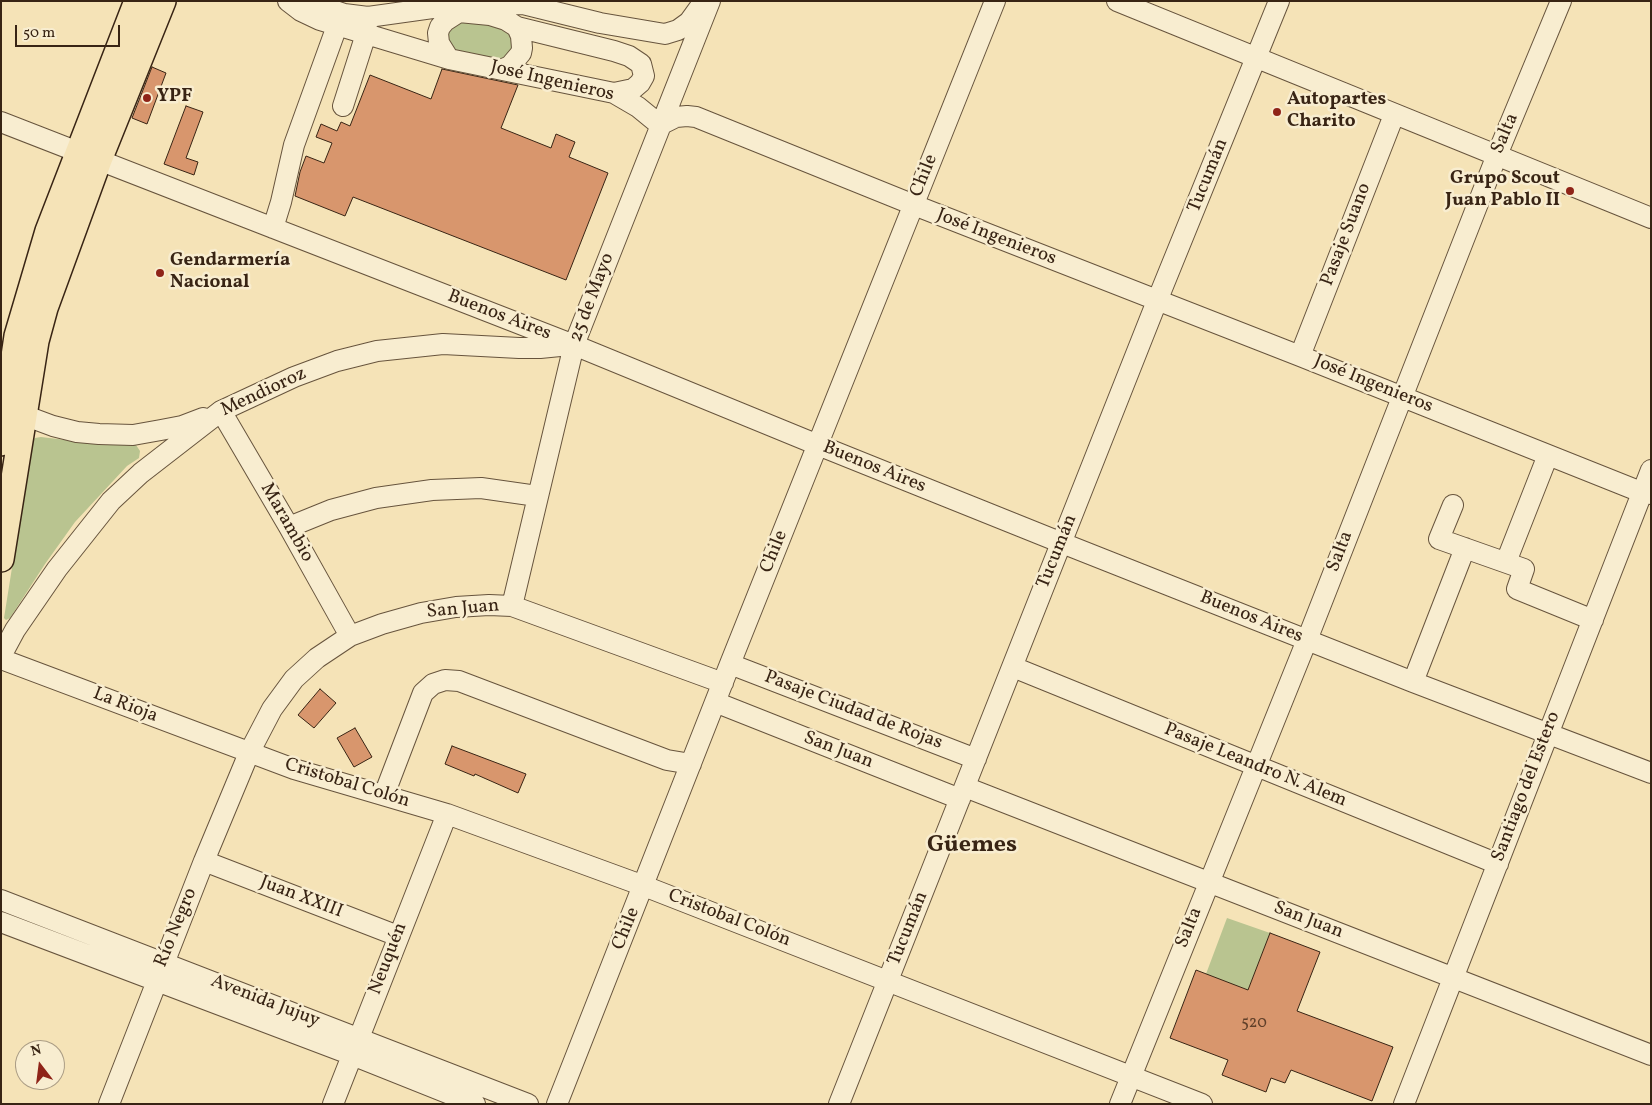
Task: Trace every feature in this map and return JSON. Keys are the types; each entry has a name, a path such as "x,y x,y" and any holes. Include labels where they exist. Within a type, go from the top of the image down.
{"main road":[{"path":"88,156 137,1"},
{"path":"1,559 17,336 48,231 88,156 163,1"},
{"path":"1,443 11,410"}],"street":[{"path":"288,1 301,11 367,26 400,13 523,4 600,23 665,34 678,30 689,22 704,1"},
{"path":"306,1 341,20"},
{"name":"25 de Mayo","path":"512,606 574,345 710,1"},
{"name":"Chile","path":"557,1104 730,664 995,1"},
{"path":"1117,1 1651,218"},
{"name":"Tucumán","path":"838,1104 1157,301 1279,1"},
{"name":"Salta","path":"1120,1104 1307,640 1497,155 1561,1"},
{"path":"456,8 490,15 506,20 517,27 630,56 641,64 644,76 633,89 614,94"},
{"path":"449,59 439,43 438,33 440,27 456,8"},
{"path":"396,42 400,13"},
{"path":"273,228 294,145 341,20"},
{"path":"343,106 367,26"},
{"name":"José Ingenieros","path":"367,26 396,42 449,59 614,94 638,107 660,125 676,118 696,117 914,206 1646,493"},
{"path":"503,69 510,66 521,53 522,41 517,27"},
{"name":"Pasaje Suano","path":"1300,356 1394,115"},
{"name":"Buenos Aires","path":"1,122 574,345 1062,543 1651,774"},
{"name":"Mendioroz","path":"1,658 15,630 77,543 111,502 141,473 221,411 294,377 337,361 377,351 443,344 540,348 574,345"},
{"path":"11,410 53,426 77,432 133,435 182,426 221,411"},
{"name":"Marambio","path":"221,411 350,636"},
{"path":"133,435 144,446 147,453 147,459 141,473"},
{"path":"1506,562 1548,455"},
{"name":"Santiago del Estero","path":"1404,1104 1547,734 1646,493 1651,470"},
{"path":"289,527 331,510 376,498 432,490 481,488 537,496"},
{"path":"1452,505 1439,539 1524,569 1517,589 1593,620"},
{"path":"1413,682 1465,548"},
{"name":"San Juan","path":"249,753 272,708 294,680 317,658 350,636 382,624 421,613 456,607 512,606 723,683"},
{"name":"La Rioja","path":"1,658 249,753"},
{"name":"Pasaje Ciudad de Rojas","path":"730,664 976,758"},
{"name":"Pasaje Leandro N. Alem","path":"1013,667 1498,864"},
{"path":"384,795 423,693 433,684 445,680 459,681 667,760 691,764"},
{"name":"San Juan","path":"715,702 1208,882 1651,1055"},
{"name":"Cristobal Colón","path":"249,753 294,769 447,814 644,886 1202,1104"},
{"name":"Río Negro","path":"109,1104 160,971 249,753"},
{"name":"Neuquén","path":"332,1104 447,814"},
{"name":"Juan XXIII","path":"204,861 398,936"},
{"name":"Avenida Jujuy","path":"1,900 160,971 355,1046 528,1104"},
{"name":"Avenida Jujuy","path":"1,922 160,971"},
{"name":"Avenida Jujuy","path":"355,1046 475,1104"}],"green space":[{"path":"459,18 506,26 518,41 500,63 452,52 446,29"},
{"path":"41,437 91,443 130,443 136,445 140,451 139,458 127,466 75,522 10,618 6,620 4,618 32,442 35,438"},
{"path":"1227,918 1270,933 1248,990 1206,974"}],"building":[{"path":"152,67 166,73 147,124 132,118"},
{"path":"442,69 518,85 501,128 551,148 556,134 575,142 569,157 608,173 566,280 353,197 345,216 295,196 300,172 306,156 324,163 332,143 316,137 321,124 337,131 341,122 350,126 370,75 431,99"},
{"path":"186,106 203,112 186,158 198,162 194,175 164,164"},
{"path":"320,689 336,703 314,728 298,715"},
{"path":"355,728 372,757 354,767 337,738"},
{"path":"452,746 526,774 518,793 475,774 474,776 445,764"},
{"path":"1270,933 1320,952 1297,1011 1393,1047 1372,1101 1291,1070 1285,1083 1271,1078 1266,1092 1222,1075 1228,1060 1170,1038 1196,970 1248,990"}],"place":[{"name":"YPF","path":"147,98"},
{"name":"Autopartes Charito","path":"1277,112"},
{"name":"Grupo Scout Juan Pablo II","path":"1570,191"},
{"name":"Gendarmería Nacional","path":"160,273"}],"district":[{"name":"Güemes","path":"972,847"}]}
